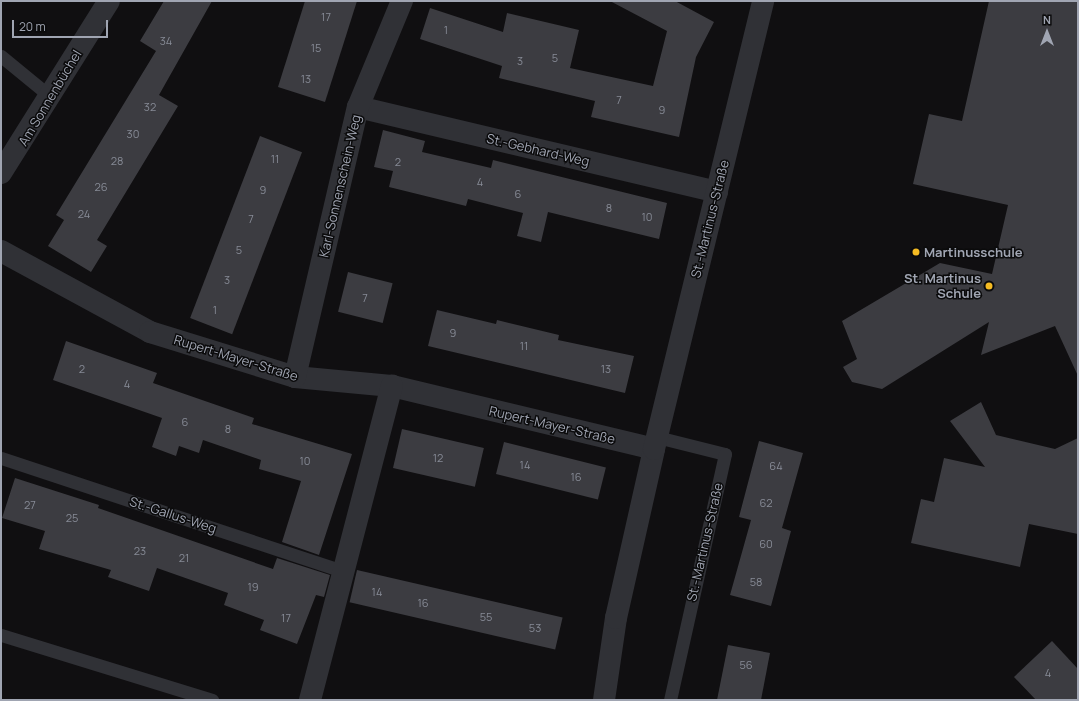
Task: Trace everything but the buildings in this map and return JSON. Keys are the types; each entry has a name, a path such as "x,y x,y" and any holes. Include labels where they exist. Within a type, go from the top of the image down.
{"street":[{"name":"Am Sonnenbüchel","path":"1,173 51,97 109,1"},
{"name":"Karl-Sonnenschein-Weg","path":"295,377 358,108 402,1"},
{"name":"St.-Martinus-Straße","path":"604,700 616,618 655,443 764,1"},
{"name":"St.-Gebhard-Weg","path":"358,108 717,192"},
{"name":"Rupert-Mayer-Straße","path":"1,251 150,332 295,377 392,386 655,443"},
{"path":"310,700 346,572 392,386"}],"lane":[{"path":"1,56 51,97"},
{"name":"St.-Martinus-Straße","path":"655,443 725,454 670,700"},
{"name":"St.-Gallus-Weg","path":"1,458 346,572"},
{"path":"1,635 212,700"}],"place":[{"name":"Martinusschule","path":"916,252"},
{"name":"St. Martinus Schule","path":"989,286"}]}
